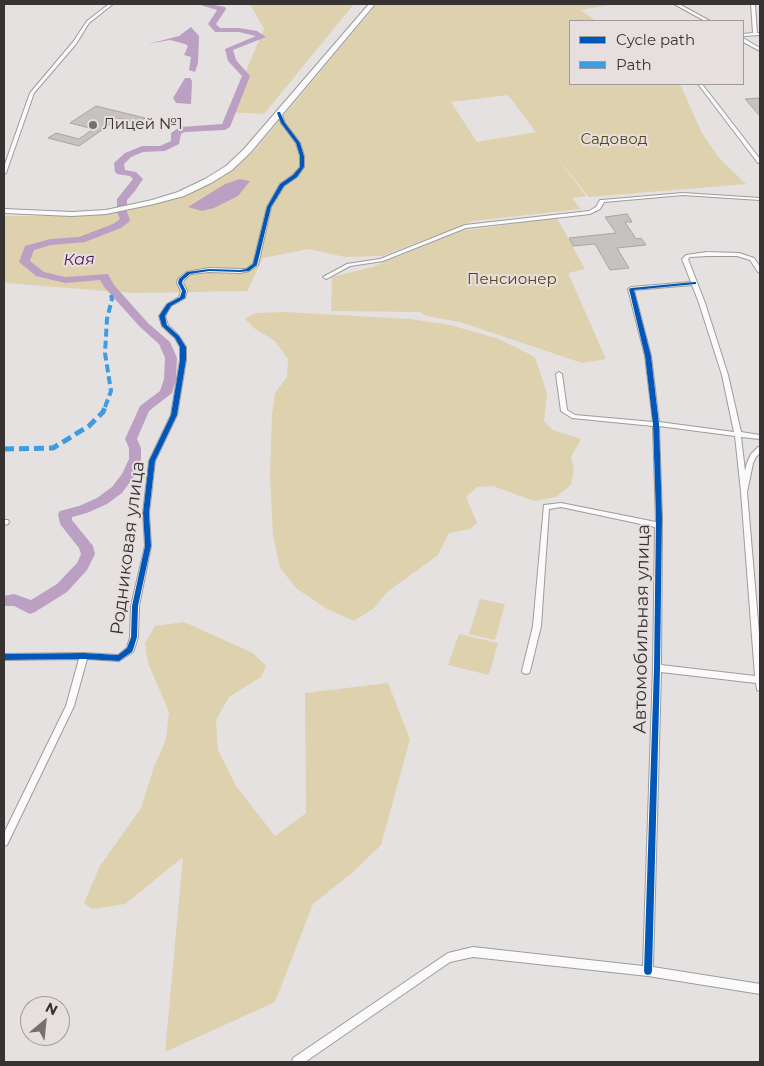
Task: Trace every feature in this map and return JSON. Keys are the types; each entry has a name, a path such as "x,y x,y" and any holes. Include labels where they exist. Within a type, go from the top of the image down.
{"main road":[{"path":"141,203 178,189 219,167 236,154 270,117 364,4"},
{"path":"4,211 72,214 141,203 181,194 208,181 229,168 247,151 372,4"},
{"path":"4,206 64,210 105,209"}],"street":[{"path":"4,173 32,93 75,43 88,22 111,4"},
{"path":"676,4 706,20"},
{"path":"744,34 758,34 753,4"},
{"path":"744,41 760,50"},
{"path":"701,85 760,162"},
{"name":"Родниковая улица","path":"4,657 84,656 119,658 128,653 133,644 136,606 148,546 146,513 152,461 174,415 183,360 182,346 177,336 166,326 162,316 169,305 184,295 181,279 189,273 198,271 247,270 253,267 257,260 269,207 282,186 295,176 302,167 302,156 298,144 283,123 279,113"},
{"path":"326,277 349,265 381,260 465,227 590,212 598,208 602,201 683,194 760,199"},
{"path":"760,271 752,259 737,254 688,256 685,259 725,375 738,435 760,688"},
{"name":"Автомобильная улица","path":"648,971 657,668 658,525 656,424 648,356 631,289 694,283"},
{"path":"559,374 564,411 574,417 656,424 760,438"},
{"path":"744,492 750,463 753,456 760,449"},
{"path":"526,671 537,626 546,507 561,505 658,525"},
{"path":"4,842 70,706 84,656"},
{"path":"657,668 760,680"},
{"path":"297,1062 448,958 473,952 648,971 760,989"}],"green space":[{"path":"250,4 354,4 264,114 228,112 264,29"},
{"name":"Садовод","path":"377,4 615,4 581,10 595,20 569,20 569,85 680,85 702,133 719,158 746,184 589,197 556,156 586,196 572,198 581,209 473,221 382,256 345,257 309,249 263,258 247,291 133,293 4,283 4,216 82,216 121,212 180,197 208,185 232,170 254,151","holes":["508,95 536,132 477,142 451,102"]},
{"name":"Пенсионер","path":"557,218 585,269 568,273 606,359 582,363 460,322 426,316 420,312 331,311 332,277 372,267 461,231"},
{"path":"285,312 410,319 450,325 499,339 535,357 547,393 544,421 553,430 581,439 571,457 574,469 571,485 556,497 534,501 493,486 477,487 466,497 477,523 470,529 449,533 438,555 387,592 374,608 354,621 327,609 297,589 280,568 273,535 270,476 272,414 275,393 287,377 288,359 275,341 254,328 245,319 255,313"},
{"path":"480,599 505,604 495,640 469,634"},
{"path":"184,622 253,653 266,666 261,677 229,697 216,720 218,750 236,786 275,836 306,813 305,693 388,683 410,739 381,845 353,872 313,904 275,1002 165,1052 183,857 125,904 92,909 84,903 100,866 141,808 154,767 166,739 169,712 148,663 145,643 155,626"},
{"path":"459,634 498,643 489,675 448,665"}],"shaded area":[{"path":"191,27 199,36 198,63 195,72 189,70 191,57 184,55 188,46 185,44 170,40 148,44 179,36"},
{"path":"185,78 190,78 192,81 191,104 176,103 173,98"},
{"path":"240,179 250,181 238,196 214,208 202,211 188,207 225,184"}],"building":[{"path":"758,98 760,101 760,116 745,99"},
{"name":"Лицей №1","path":"96,106 145,118 138,123 119,118 79,146 48,138 56,133 79,139 93,129 70,123"},
{"path":"627,214 632,222 625,222 636,239 641,238 646,245 617,248 629,268 610,270 595,244 573,246 569,238 616,233 605,217"}],"waterway":[{"name":"Кая","path":"4,601 14,600 25,603 30,608 62,588 82,566 88,554 86,546 65,521 65,514 82,510 102,501 117,490 128,475 135,459 135,448 131,439 144,409 166,393 170,379 171,358 164,342 144,325 109,286 104,276 65,280 40,274 24,262 29,248 50,242 81,240 117,226 125,220 122,212 122,199 132,189 138,179 133,174 120,172 119,163 128,155 142,149 162,149 176,142 176,133 183,129 225,127 246,76 232,61 229,49 262,37 257,33 239,30 218,30 212,24 222,9 201,4"}],"marked path":[{"path":"4,449 53,448 89,426 103,412 111,391 105,353 107,319 112,299 111,295"}],"cycle path":[{"path":"4,657 84,656 119,658 130,650 134,637 135,606 148,546 146,513 152,461 174,415 183,360 183,347 177,337 165,326 162,316 169,305 182,298 184,291 180,283 181,279 189,273 209,270 240,271 247,270 255,265 269,207 282,185 295,176 302,167 302,156 298,143 283,123 279,113"},
{"path":"648,971 657,668 659,517 656,424 648,356 631,289 694,283"}],"place":[{"name":"Лицей №1","path":"93,125"}]}
